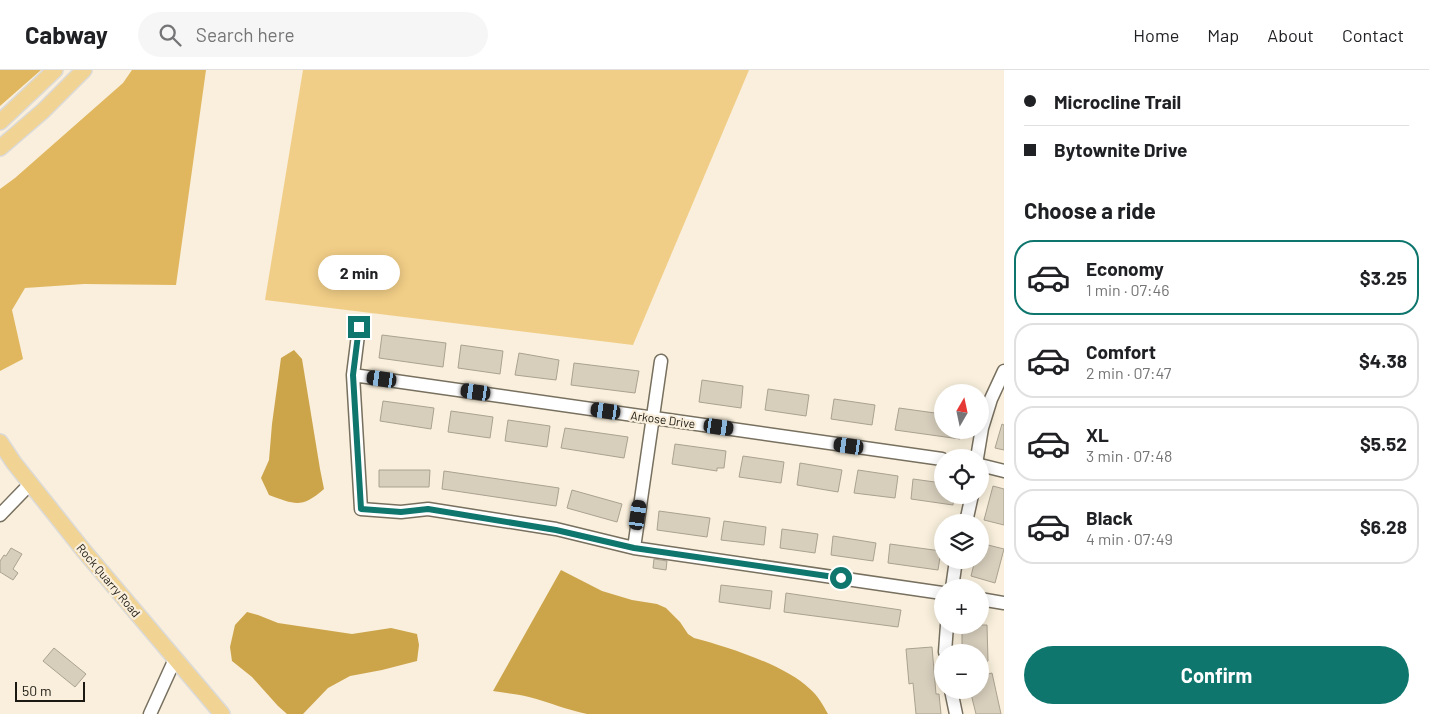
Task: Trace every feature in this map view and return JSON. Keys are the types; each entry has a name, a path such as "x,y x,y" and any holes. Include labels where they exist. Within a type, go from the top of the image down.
{"main road":[{"path":"0,122 54,70"},
{"path":"0,148 43,111 84,70"},
{"name":"Rock Quarry Road","path":"0,442 30,484 222,714"}],"street":[{"path":"359,327 353,375 361,509 401,512 428,509 556,530 634,548 934,592"},
{"path":"634,548 661,361"},
{"path":"978,449 982,428 991,399 1004,371"},
{"name":"Arkose Drive","path":"353,375 934,458"},
{"path":"989,467 1004,471"},
{"path":"0,515 30,484"},
{"path":"989,600 1004,603"},
{"path":"150,714 175,659"},
{"path":"953,699 956,714"}],"shaded area":[{"path":"0,70 41,70 0,106"},
{"path":"132,70 206,70 176,285 84,284 25,288 12,310 23,359 0,371 0,189 123,83"},
{"path":"303,70 749,70 633,345 265,300"},
{"path":"294,350 302,359 324,489 310,499 298,503 292,503 269,495 261,478 269,460 281,358"},
{"path":"561,570 602,591 632,600 657,604 666,608 680,622 688,634 694,638 723,646 786,672 813,692 828,714 587,714 529,697 493,691"},
{"path":"247,612 278,623 352,634 391,628 417,634 419,645 417,661 350,676 328,688 303,714 287,714 252,677 232,661 230,647 235,625"}],"building":[{"path":"382,335 446,343 443,367 379,358"},
{"path":"461,345 503,351 500,374 458,368"},
{"path":"519,353 559,360 556,380 515,375"},
{"path":"574,363 639,371 635,393 571,385"},
{"path":"702,380 743,386 741,408 699,402"},
{"path":"768,389 809,395 806,416 765,410"},
{"path":"834,399 875,405 872,425 831,419"},
{"path":"383,401 434,408 431,429 380,421"},
{"path":"899,408 934,413 934,435 895,430"},
{"path":"451,411 493,417 490,438 448,432"},
{"path":"508,420 550,426 547,447 505,441"},
{"path":"1002,424 1004,425 1004,450 995,448"},
{"path":"565,428 628,437 624,458 561,448"},
{"path":"675,444 726,451 724,468 717,468 717,471 672,464"},
{"path":"743,456 784,462 781,483 739,477"},
{"path":"800,463 842,470 838,492 797,485"},
{"path":"379,470 430,470 429,487 379,487"},
{"path":"858,470 898,476 895,498 854,493"},
{"path":"444,471 559,488 556,506 442,489"},
{"path":"913,479 934,482 934,502 911,499"},
{"path":"993,486 1004,489 1004,525 989,521 989,514 986,514"},
{"path":"572,490 622,504 617,522 567,508"},
{"path":"659,511 710,518 707,537 657,530"},
{"path":"724,521 766,527 764,545 721,540"},
{"path":"782,529 818,534 815,553 780,548"},
{"path":"833,536 876,543 873,561 831,555"},
{"path":"890,544 934,550 934,569 938,569 938,570 888,563"},
{"path":"989,545 1004,549 995,583 989,581 989,579 971,576 973,569 989,569"},
{"path":"11,548 22,554 13,569 18,573 13,580 0,572 0,561"},
{"path":"654,559 667,561 666,570 653,568"},
{"path":"721,585 772,591 770,609 719,602"},
{"path":"786,593 901,610 898,627 784,612"},
{"path":"962,634 987,634 988,644 962,644"},
{"path":"932,647 934,699 940,699 941,714 916,714 913,683 909,684 906,649"},
{"path":"54,648 86,674 75,687 43,661"},
{"path":"992,673 1001,714 976,714 972,699 989,699 989,674"}],"route":[{"path":"359,327 353,375 361,509 401,512 428,509 556,530 634,548 841,578"}]}
